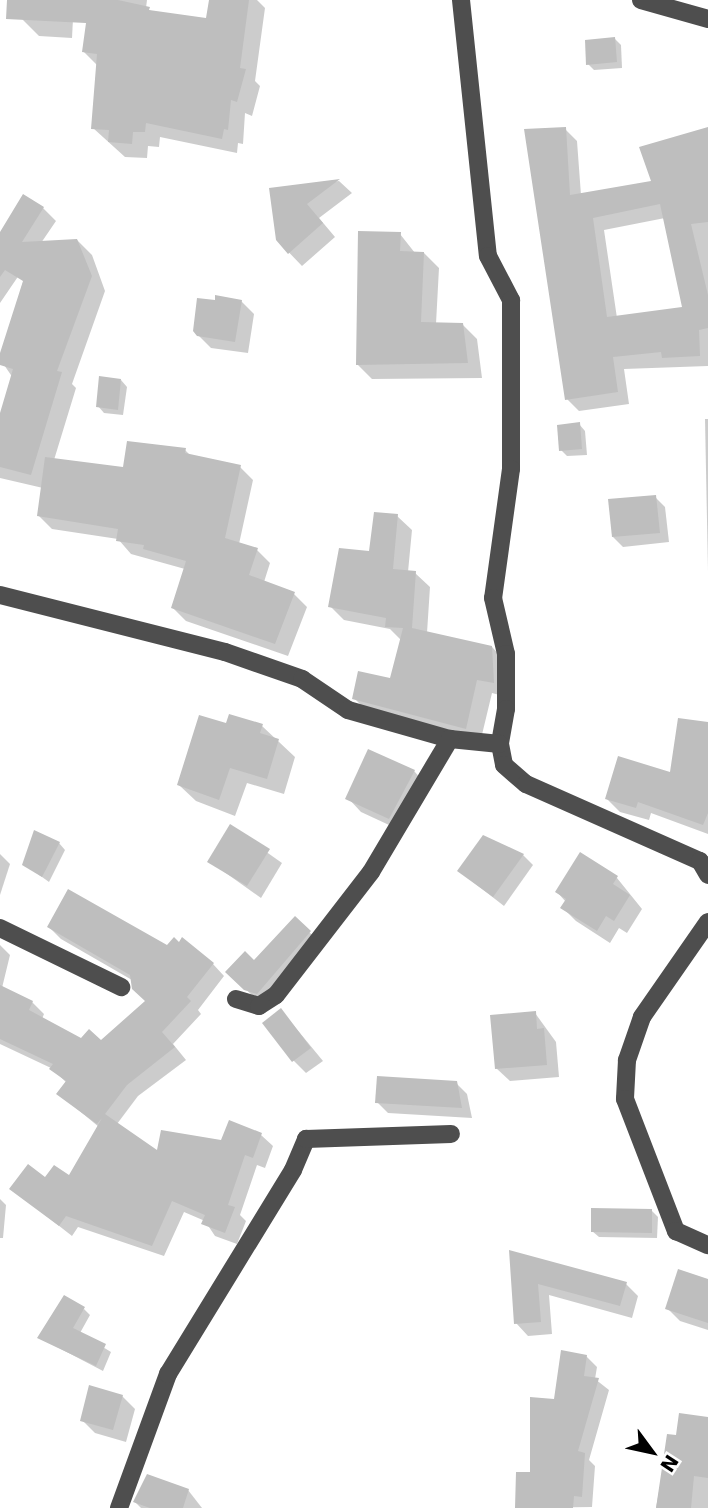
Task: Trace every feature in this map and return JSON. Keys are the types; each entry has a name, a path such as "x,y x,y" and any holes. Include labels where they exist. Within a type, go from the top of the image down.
{"street":[{"path":"461,0 488,256 510,300 511,469 493,598 506,654 506,709 500,744 504,765 526,784 699,861 708,875"},
{"path":"641,0 708,19"},
{"path":"0,595 225,652 302,679 348,710 450,739 500,744"},
{"path":"236,999 259,1006 276,995 371,872 450,739"},
{"path":"708,922 642,1017 626,1060 625,1099 676,1231 708,1245"},
{"path":"0,928 121,987"},
{"path":"119,1508 168,1374 293,1170 306,1139 451,1134"}],"building":[{"path":"7,0 118,0 150,7 149,10 206,18 209,0 249,0 240,68 246,69 237,102 231,100 228,130 224,129 222,139 146,123 145,132 133,132 132,144 108,142 109,130 91,129 97,54 82,52 86,23 6,19"},
{"path":"615,37 617,62 586,65 585,40"},
{"path":"566,127 570,195 651,181 639,147 708,127 708,222 691,224 708,295 708,328 699,330 700,356 662,358 661,352 613,357 618,392 565,400 524,129","holes":["660,204 682,307 607,317 593,218"]},
{"path":"340,179 307,204 323,223 288,254 276,240 269,188"},
{"path":"23,194 44,207 22,242 77,239 92,276 57,371 62,372 31,475 0,467 0,413 13,369 0,365 0,353 23,281 5,270 0,277 0,232"},
{"path":"358,231 401,232 400,251 424,252 421,322 463,323 468,363 356,365"},
{"path":"215,295 242,300 235,342 197,336 193,331 197,298 215,300"},
{"path":"99,376 121,379 118,410 96,407"},
{"path":"580,422 582,449 559,451 557,425"},
{"path":"127,441 186,448 185,453 241,465 225,538 258,548 249,575 295,592 275,644 171,608 186,561 143,549 144,545 116,541 118,529 37,516 45,457 123,467"},
{"path":"656,495 660,533 612,537 608,499"},
{"path":"374,512 398,514 393,569 416,571 412,628 492,646 494,683 477,680 466,729 352,699 358,671 390,678 403,628 385,627 386,618 328,607 339,548 369,551"},
{"path":"229,714 263,724 260,733 279,739 267,779 230,768 219,800 177,785 199,715 226,723"},
{"path":"678,718 708,722 708,813 703,825 638,802 636,808 605,799 618,756 670,772"},
{"path":"368,749 415,770 389,819 345,799"},
{"path":"230,824 270,849 247,886 207,862"},
{"path":"34,830 60,842 42,877 22,865"},
{"path":"483,835 524,854 493,897 457,871"},
{"path":"580,852 618,876 613,884 630,895 614,921 606,916 597,931 560,908 566,899 555,892"},
{"path":"68,889 167,945 174,937 179,942 182,937 214,963 187,997 191,1001 162,1032 175,1047 127,1085 105,1114 157,1150 161,1130 221,1140 229,1120 262,1133 253,1158 245,1155 228,1205 235,1207 225,1233 201,1224 205,1215 172,1201 152,1246 66,1216 59,1226 9,1189 28,1164 45,1177 54,1165 69,1175 102,1118 97,1124 56,1094 66,1081 49,1069 53,1064 0,1039 0,985 33,1001 29,1010 81,1038 89,1029 101,1040 145,1001 132,989 130,975 47,927"},
{"path":"295,916 311,931 257,994 244,990 225,972 245,951 254,960"},
{"path":"281,1008 311,1048 292,1062 262,1023"},
{"path":"536,1011 537,1029 544,1028 547,1065 495,1069 490,1015"},
{"path":"377,1076 457,1081 462,1108 375,1103"},
{"path":"591,1208 652,1209 652,1233 591,1232"},
{"path":"509,1250 627,1282 620,1306 538,1284 541,1322 514,1324"},
{"path":"678,1269 708,1279 708,1323 665,1309"},
{"path":"64,1295 85,1307 73,1328 106,1344 96,1366 37,1338"},
{"path":"561,1350 587,1355 584,1376 599,1378 578,1451 585,1453 582,1497 574,1496 573,1508 515,1508 516,1472 530,1472 530,1397 554,1399"},
{"path":"89,1385 123,1395 113,1430 80,1421"},
{"path":"679,1413 708,1417 708,1478 694,1476 691,1508 656,1508 667,1434 676,1435"},
{"path":"147,1474 189,1489 183,1508 150,1508 133,1502"}]}
